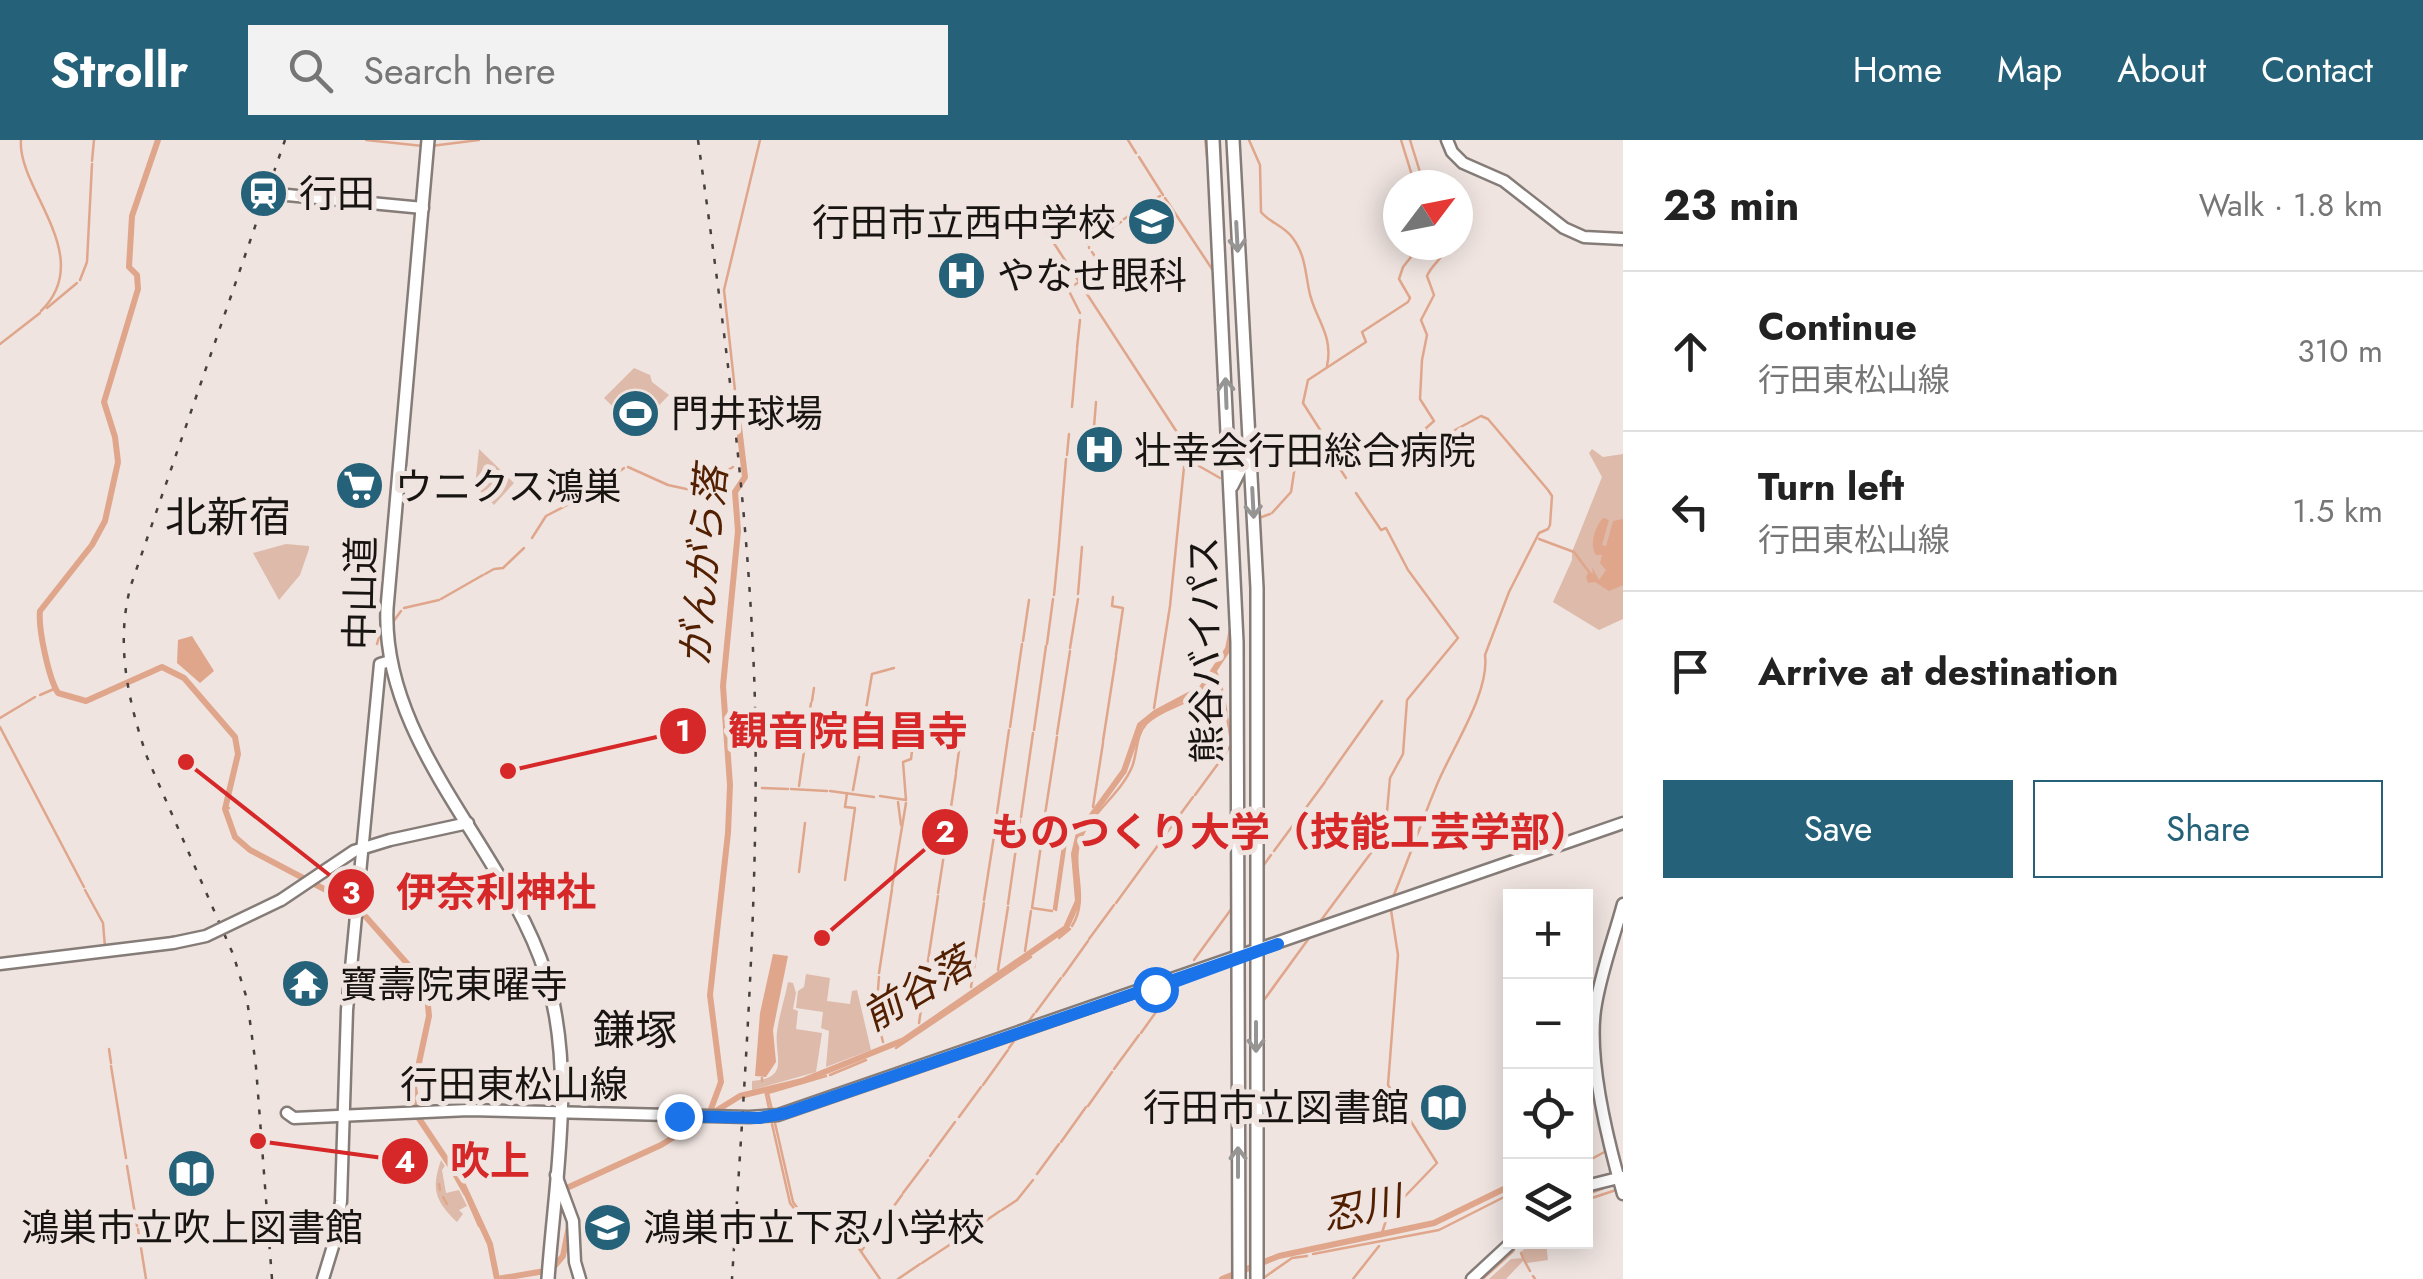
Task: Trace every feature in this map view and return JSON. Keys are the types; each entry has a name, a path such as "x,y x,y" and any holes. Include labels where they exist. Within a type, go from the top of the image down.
{"highway":[{"name":"中山道","path":"428,140 387,608 388,662 410,729 518,919 542,976 554,1030 560,1184 547,1273"},
{"name":"熊谷バイパス","path":"1212,140 1238,663 1237,869 1256,1006 1257,1267"},
{"name":"熊谷バイパス","path":"1233,140 1255,537 1258,910 1237,989 1238,1279"},
{"path":"1224,352 1237,324 1228,294 1239,269"},
{"path":"1230,490 1244,462 1235,433 1247,406"},
{"path":"1237,642 1240,622 1250,606 1242,575 1253,555 1255,537"},
{"path":"1238,663 1256,662"},
{"path":"1237,869 1257,869"},
{"path":"1239,1009 1256,1006"},
{"name":"中山道","path":"547,1273 558,1114"}],"main road":[{"path":"1447,140 1463,164 1514,187 1564,228 1584,236 1623,239"},
{"path":"286,195 422,208"},
{"name":"行田東松山線","path":"388,662 380,664 346,1023 345,1116 558,1114 768,1120 1623,824"},
{"path":"0,964 206,936 281,900 363,848 466,824"},
{"path":"1593,1185 1621,1183 1607,1132 1594,1050 1594,1020 1623,904"},
{"path":"285,1115 345,1116 337,1232 323,1279"},
{"path":"560,1184 574,1227 580,1279"},
{"path":"1472,1279 1504,1249"}],"shaded area":[{"name":"門井球場","path":"634,368 650,375 652,382 669,395 636,429 604,398"},
{"path":"479,449 514,483 494,505 475,486"},
{"path":"1592,449 1603,457 1623,454 1623,619 1599,630 1553,602 1602,477 1589,453"},
{"path":"1603,518 1609,520 1602,545 1606,546 1613,521 1623,519 1623,585 1609,591 1595,582 1588,583 1586,577 1589,571 1593,574 1592,567 1599,580 1606,570 1600,563 1602,555 1596,555 1593,546 1595,531"},
{"path":"286,544 309,549 300,575 279,600 253,553"},
{"path":"192,636 214,671 200,683 177,663 178,640"},
{"path":"773,954 788,956 773,1030 776,1062 766,1077 755,1076 760,1013"},
{"path":"806,974 830,978 827,1001 850,1004 852,991 857,990 871,1050 826,1067 829,1031 821,1028 823,1012 796,1008"},
{"path":"788,982 793,983 796,993 796,1029 822,1033 816,1072 752,1090 752,1081 772,1076 778,1065 777,1032"},
{"path":"441,1160 445,1166 442,1170 446,1193 459,1190 467,1206 459,1210 463,1214 457,1222 437,1194"},
{"path":"1547,1249 1548,1260 1524,1260 1506,1279 1489,1279 1511,1259 1523,1258 1521,1252"}],"waterway":[{"path":"21,140 23,159 50,223 61,268 56,290 41,311"},
{"path":"92,161 94,140"},
{"path":"158,140 132,216 129,267 137,275 138,289 104,402 118,462 105,521 92,545 40,611 51,677 58,693 86,701 162,667 184,678 235,737 238,754 225,809 235,837 250,850 343,899 366,917 419,977 427,995 429,1016 414,1086 418,1117 462,1183 490,1244 497,1279"},
{"path":"366,140 423,146"},
{"path":"431,146 479,140"},
{"name":"がんがら落","path":"738,418 724,290 760,140"},
{"path":"1128,140 1136,153"},
{"name":"前谷落","path":"1207,140 1209,159"},
{"path":"1249,140 1260,165 1261,212 1288,233 1302,256 1311,300 1328,345 1327,366"},
{"path":"1401,140 1410,170"},
{"path":"1410,140 1419,170"},
{"path":"1139,157 1163,195"},
{"path":"80,280 87,262 92,164"},
{"path":"1124,219 1160,196"},
{"path":"1165,198 1214,272"},
{"path":"1087,243 1121,222"},
{"path":"1044,228 1199,466 1220,478"},
{"path":"1092,252 1102,267"},
{"path":"1272,513 1291,492 1297,453 1324,436 1303,403 1308,380 1366,342 1362,332 1408,302 1410,298 1399,279 1409,260"},
{"path":"1393,897 1436,787 1475,704 1485,655 1509,592 1539,533 1550,525 1552,496 1488,419 1481,416 1433,442 1425,429 1434,421 1420,399 1427,335 1421,320 1434,295 1427,276 1438,260"},
{"path":"1080,313 1068,289 1098,270"},
{"path":"47,308 77,283"},
{"path":"0,344 40,313"},
{"path":"1077,348 1080,320"},
{"path":"1072,407 1077,350"},
{"path":"1094,427 1096,402"},
{"name":"がんがら落","path":"708,1117 721,1082 710,995 728,833 730,785 723,686 738,531 735,492 745,477 738,418"},
{"path":"1067,455 1069,434"},
{"path":"1321,440 1346,478"},
{"path":"1154,708 1170,606 1184,467 1211,447"},
{"path":"1059,543 1066,459"},
{"path":"628,467 668,485 691,490"},
{"path":"694,488 733,467"},
{"path":"577,498 624,468"},
{"path":"1319,923 1385,834 1390,778 1403,754 1407,700 1458,638 1408,570 1386,528 1381,530 1356,493"},
{"path":"532,538 546,516 573,502"},
{"path":"1259,518 1270,514"},
{"path":"1539,539 1574,552 1589,572"},
{"path":"1054,595 1059,544"},
{"path":"1078,594 1082,547"},
{"path":"485,574 503,568 524,548"},
{"path":"441,599 483,575"},
{"path":"1113,597 1112,606 1123,608 1116,655"},
{"path":"1047,644 1053,599"},
{"path":"1070,648 1078,599"},
{"path":"404,608 439,600"},
{"path":"1023,641 1029,600"},
{"path":"393,622 401,611"},
{"name":"前谷落","path":"566,1214 558,1192 661,1145 740,1096 802,1081 904,1040 1066,928 1078,901 1074,854 1079,833 1124,771 1140,725 1202,688 1228,649 1232,628"},
{"path":"377,644 379,637"},
{"path":"1010,727 1022,644"},
{"path":"1034,730 1046,646"},
{"path":"1057,734 1070,651"},
{"path":"1103,741 1116,657"},
{"path":"866,709 872,674 894,668"},
{"path":"1215,670 1232,744 1221,759"},
{"path":"1072,926 1080,903 1078,847 1093,818 1127,776 1143,728 1155,717 1197,696 1211,683"},
{"path":"812,701 814,688"},
{"path":"40,695 54,689"},
{"path":"0,718 35,697"},
{"path":"1326,780 1382,701"},
{"path":"799,786 811,703"},
{"path":"859,753 866,712"},
{"path":"956,772 963,722 960,714"},
{"path":"0,727 84,887"},
{"path":"997,813 1009,730"},
{"path":"1021,817 1033,733"},
{"path":"880,796 906,800 903,762 911,759 914,735"},
{"path":"1057,737 1044,821 1066,824"},
{"path":"1093,807 1103,743"},
{"path":"853,790 859,757"},
{"path":"1195,795 1220,761"},
{"path":"951,807 956,774"},
{"path":"1274,851 1325,782"},
{"path":"762,788 788,789"},
{"path":"791,789 827,791"},
{"path":"830,791 874,797"},
{"path":"845,880 855,808 845,807 847,793"},
{"path":"1168,831 1193,797"},
{"path":"898,802 901,825"},
{"path":"892,887 906,803"},
{"path":"225,809 229,808"},
{"path":"938,893 951,809"},
{"path":"984,900 997,817"},
{"path":"1008,904 1020,820"},
{"path":"799,872 805,823"},
{"path":"1044,824 1032,908 1052,911"},
{"path":"1069,824 1079,826"},
{"path":"1054,909 1066,826"},
{"path":"1056,910 1068,827"},
{"path":"1116,903 1167,833"},
{"path":"1263,866 1271,855"},
{"path":"879,973 892,889"},
{"path":"85,890 103,923 105,947"},
{"path":"925,980 938,896"},
{"path":"971,987 984,903"},
{"path":"1089,939 1114,905"},
{"path":"998,970 1008,907"},
{"path":"1194,960 1232,908"},
{"path":"1381,1236 1388,1214 1437,1163 1388,1085 1398,955 1391,910"},
{"path":"1025,951 1031,911"},
{"name":"前谷落","path":"1059,938 1070,929"},
{"path":"1264,1000 1312,934"},
{"path":"1063,976 1088,941"},
{"name":"前谷落","path":"896,1048 1031,957"},
{"path":"879,977 876,1014 883,1042"},
{"path":"1036,1012 1061,978"},
{"path":"919,1023 925,983"},
{"path":"1168,996 1176,985"},
{"path":"1141,1033 1166,998"},
{"path":"1026,1025 1034,1014"},
{"path":"1114,1069 1139,1035"},
{"path":"1009,1048 1014,1041"},
{"path":"109,1049 111,1063"},
{"path":"983,1085 1008,1050"},
{"path":"830,1075 866,1060"},
{"path":"111,1066 126,1158"},
{"path":"1088,1106 1112,1072"},
{"name":"前谷落","path":"772,1110 768,1093 826,1076"},
{"path":"959,1117 981,1087"},
{"path":"765,1090 770,1113"},
{"path":"1061,1142 1086,1107"},
{"path":"930,1156 955,1122"},
{"path":"775,1123 793,1202 801,1213 816,1220"},
{"path":"772,1124 790,1203 796,1211 853,1240 880,1279"},
{"path":"1037,1174 1059,1144"},
{"path":"1592,1159 1608,1150"},
{"path":"903,1193 928,1160"},
{"path":"448,1165 465,1195"},
{"path":"127,1166 137,1226"},
{"path":"1002,1210 1017,1200 1033,1180"},
{"path":"439,1184 440,1190"},
{"path":"1593,1190 1602,1187"},
{"name":"忍川","path":"1222,1279 1279,1256 1434,1223 1503,1189"},
{"path":"1593,1198 1616,1190"},
{"path":"877,1229 902,1195"},
{"path":"466,1196 479,1226"},
{"path":"443,1197 447,1204"},
{"path":"1313,1254 1439,1230 1503,1198"},
{"path":"962,1237 1000,1211"},
{"name":"前谷落","path":"497,1279 551,1270 563,1256 569,1226"},
{"path":"138,1229 146,1279"},
{"path":"862,1250 876,1231"},
{"path":"922,1263 960,1238"},
{"path":"1353,1279 1379,1246"},
{"path":"1480,1279 1512,1250"},
{"path":"1521,1253 1523,1258"},
{"path":"1262,1279 1292,1258 1307,1256"},
{"path":"1524,1260 1530,1271"},
{"path":"898,1279 920,1264"}],"railway":[{"path":"272,1279 247,999 233,954 147,757 129,693 124,628 131,585 285,140"},
{"path":"698,140 742,492 755,704 753,920 732,1279"}],"place":[{"name":"行田","path":"264,193"},
{"name":"行田市立西中学校","path":"1151,222"},
{"name":"やなせ眼科","path":"962,275"},
{"name":"門井球場","path":"636,413"},
{"name":"壮幸会行田総合病院","path":"1099,450"},
{"name":"ウニクス鴻巣","path":"360,486"},
{"name":"伊奈利神社","path":"186,762"},
{"name":"観音院自昌寺","path":"508,771"},
{"name":"ものつくり大学（技能工芸学部）","path":"822,938"},
{"name":"寶壽院東曜寺","path":"305,984"},
{"name":"行田市立図書館","path":"1444,1107"},
{"name":"吹上","path":"258,1141"},
{"name":"鴻巣市立吹上図書館","path":"192,1173"},
{"name":"鴻巣市立下忍小学校","path":"608,1227"}],"district":[{"name":"北新宿","path":"228,517"},
{"name":"鎌塚","path":"635,1030"}],"route":[{"path":"679,1116 759,1118 786,1113 1278,944 1155,989"}]}
